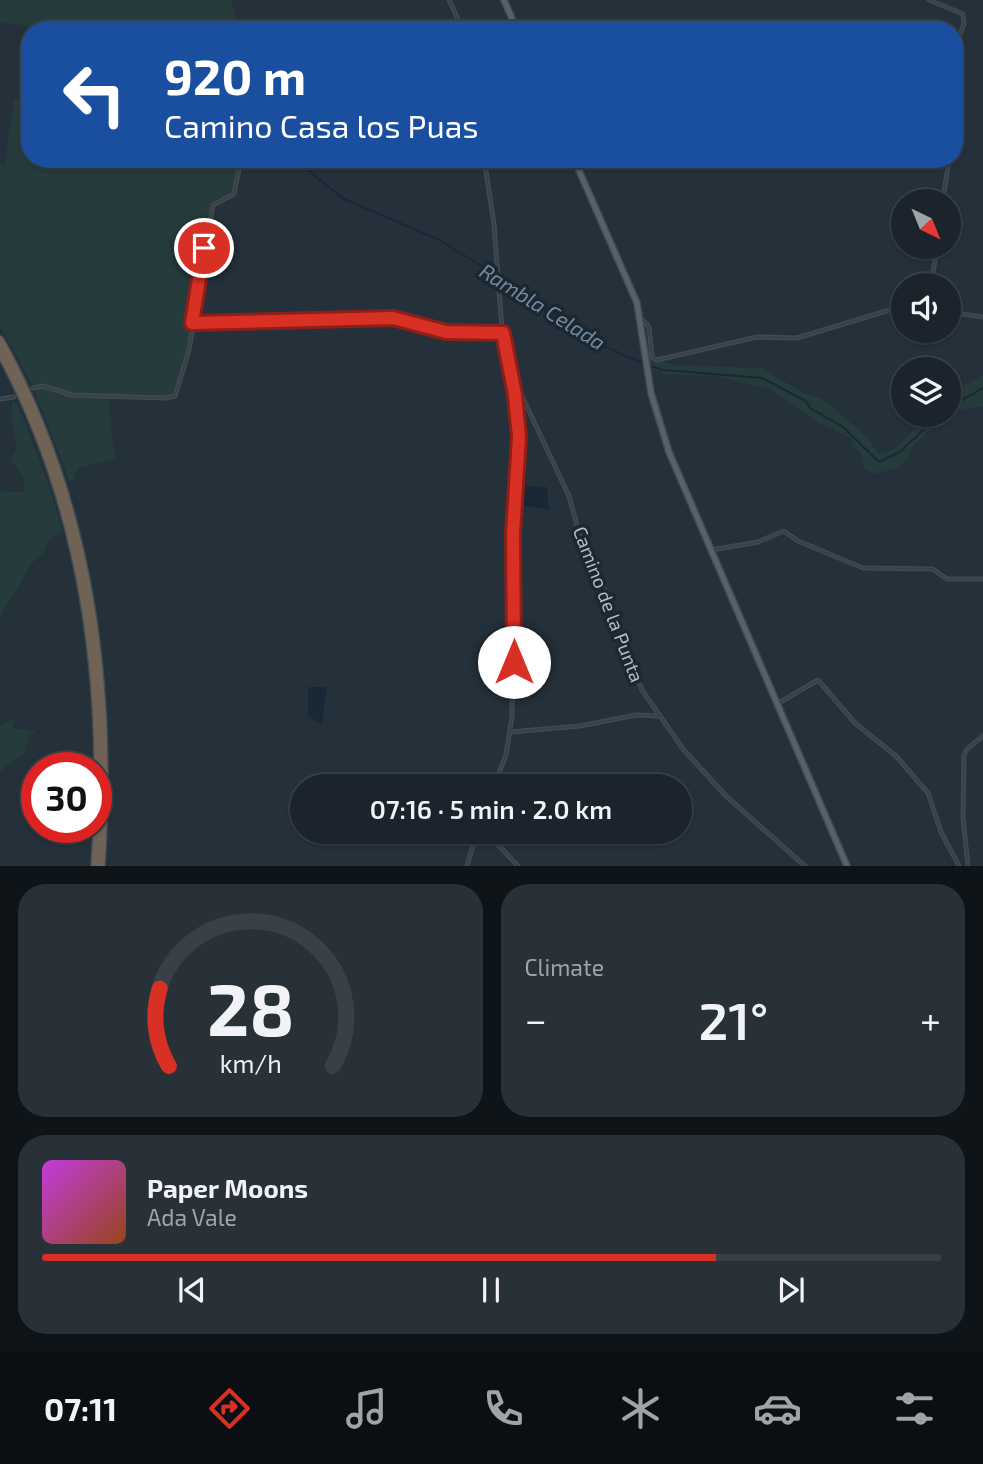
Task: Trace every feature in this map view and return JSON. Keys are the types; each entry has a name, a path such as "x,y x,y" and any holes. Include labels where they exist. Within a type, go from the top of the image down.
{"highway":[{"path":"0,340 32,404 59,471 90,592 103,709 104,796 101,866"},
{"path":"0,352 54,475 68,521 87,606 98,736 95,866"}],"main road":[{"path":"504,0 513,21"},
{"path":"578,168 625,274 640,317 662,435 846,866"}],"street":[{"path":"449,0 459,21"},
{"path":"929,0 963,14 963,26"},
{"path":"33,388 43,386 72,395 173,397 178,392 185,370 213,205 234,194 239,168"},
{"path":"485,168 494,224 494,254 503,333 512,375 519,437 513,546 513,690 510,733 498,774"},
{"path":"945,189 948,168"},
{"path":"640,317 649,327 652,357 657,360 757,337 797,338 891,310"},
{"path":"961,314 983,317"},
{"path":"192,323 393,318 446,332 503,333"},
{"name":"Camino de la Punta","path":"512,375 569,496 582,544 607,594 617,632 634,677 683,749 726,796 805,866"},
{"path":"0,399 14,397"},
{"path":"711,550 758,542 784,531 798,541 858,567 933,569 947,579 983,579"},
{"path":"777,704 818,680 855,723 896,756 928,793 941,832 958,866"},
{"path":"510,733 580,726 636,715 659,716"},
{"path":"968,866 963,818 964,755 966,750 983,736"},
{"path":"467,866 473,844"},
{"path":"498,844 519,866"}],"green space":[{"path":"0,0 231,0 238,21 21,21 21,25 0,23"},
{"path":"14,99 21,100 21,168 238,168 232,194 214,201 211,206 186,356 172,395 66,393 47,385 33,386 0,326 0,164 5,164"},
{"path":"649,358 675,365 762,368 803,393 822,399 865,435 879,454 893,450 917,427 933,427 911,448 909,457 900,467 875,474 864,468 861,453 852,445 853,439 819,423 770,389 715,376 662,374 662,371 651,369"},
{"path":"983,375 983,406 961,410 961,387"},
{"path":"44,387 65,395 108,397 115,459 78,468 74,480 70,482 34,389"},
{"path":"12,400 18,405 51,491 63,532 49,539 44,552 32,563 0,617 0,491 24,492 25,487 21,474 11,459 17,449 11,419"},
{"path":"14,719 12,728 37,731 30,735 21,756 0,771 0,725"}],"water":[{"path":"523,486 547,487 549,510 519,505"},
{"path":"308,687 327,687 322,725 308,717"}],"waterway":[{"name":"Rambla Celada","path":"305,168 344,199 439,240 516,287 599,344 644,364"},
{"name":"Rambla Celada","path":"650,366 664,370 762,378 806,401 810,408 843,427 879,462 900,452 926,427"},
{"name":"Rambla Celada","path":"961,401 983,388"}],"route":[{"path":"204,248 192,323 393,318 446,332 503,333 512,375 519,437 513,534 514,662"}]}
